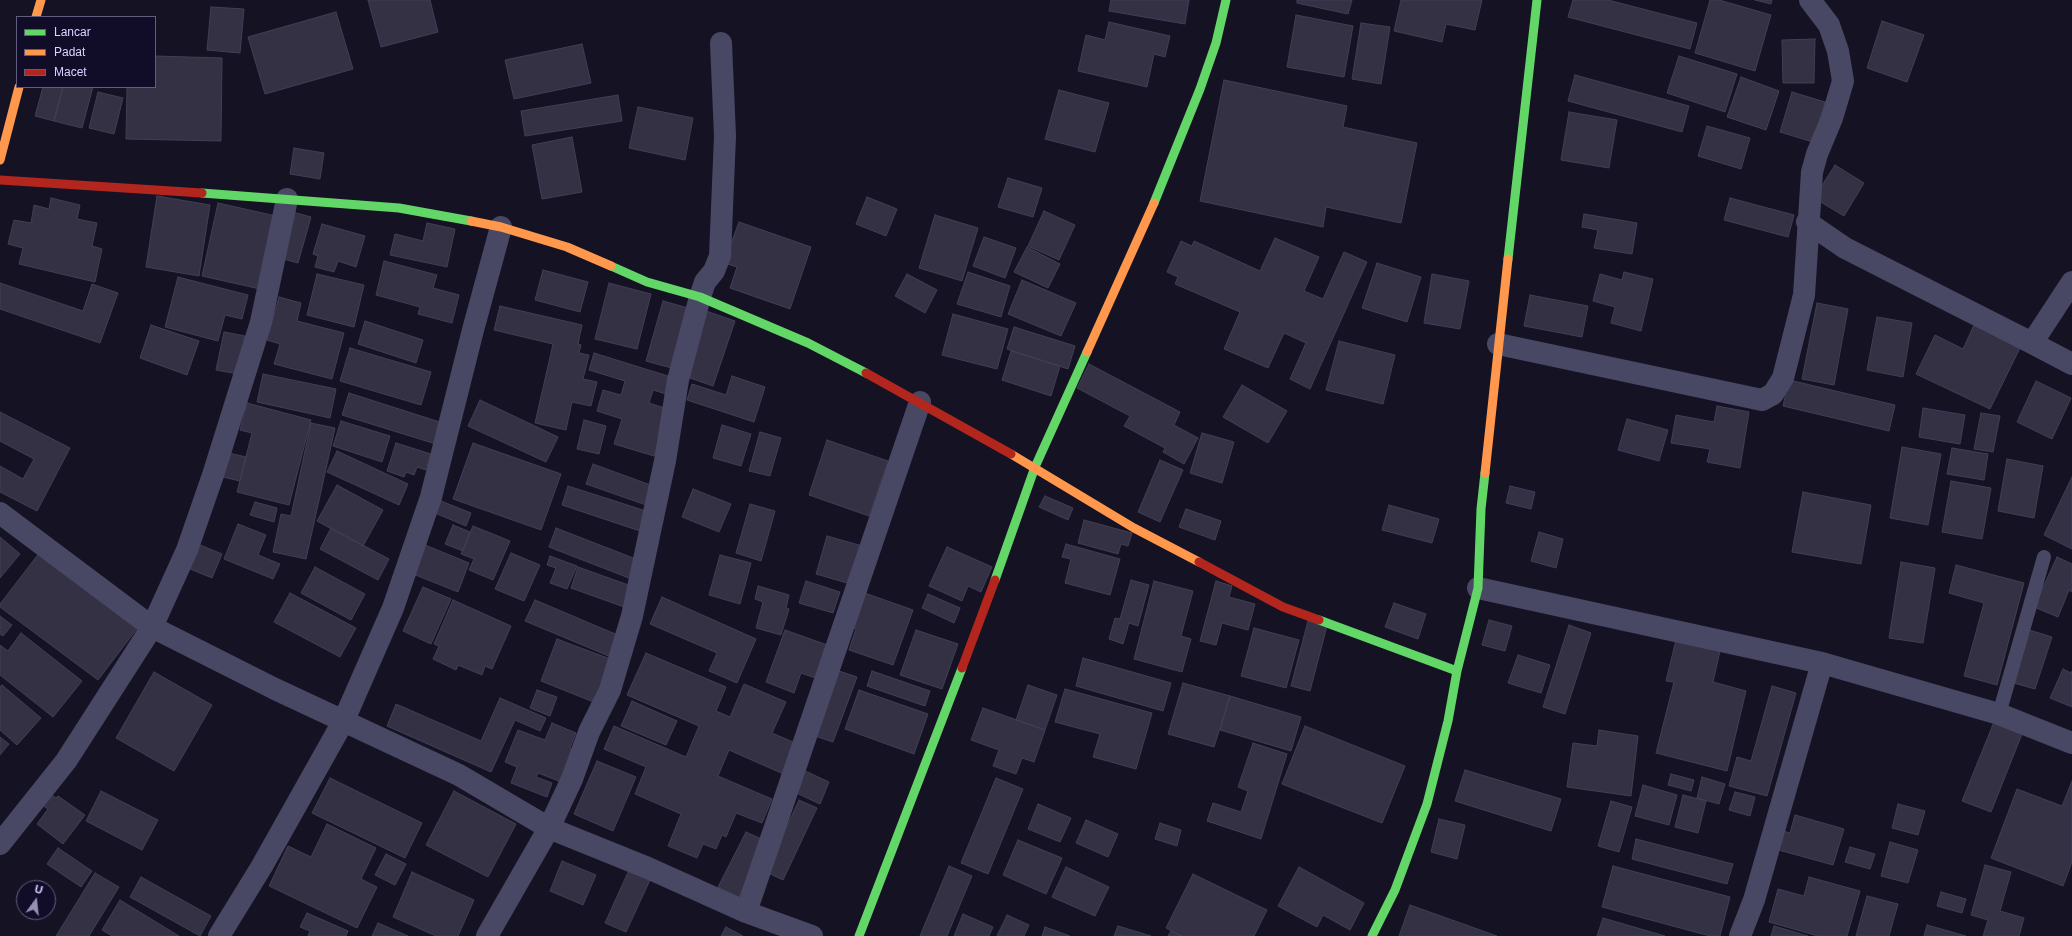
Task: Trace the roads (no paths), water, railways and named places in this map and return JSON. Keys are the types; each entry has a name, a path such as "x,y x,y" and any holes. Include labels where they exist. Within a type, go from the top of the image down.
{"street":[{"path":"36,16 41,0"},
{"path":"859,936 1003,560 1035,467 1147,220 1216,43 1226,0"},
{"path":"1372,936 1395,890 1427,804 1448,721 1457,671 1478,588 1480,509 1537,0"},
{"path":"1498,344 1762,400 1773,394 1784,378 1804,295 1807,222 1812,172 1817,154 1832,118 1843,81 1838,51 1830,24 1810,0"},
{"path":"487,936 549,828 572,779 589,732 610,690 632,616 665,461 678,380 705,282 714,271 720,256 725,136 721,43"},
{"path":"0,160 19,88"},
{"path":"0,180 287,198 400,208 501,227 567,247 647,282 700,297 808,342 920,402 1035,467 1134,528 1283,606 1457,671"},
{"path":"0,844 66,761 152,627 187,550 213,475 261,322 287,198"},
{"path":"1807,222 1845,248 2072,364"},
{"path":"219,936 262,866 344,720 392,608 431,497 473,330 501,227"},
{"path":"2032,343 2072,282"},
{"path":"746,912 920,402"},
{"path":"0,513 152,627 275,689 459,775 549,828 648,868 746,912 812,936"},
{"path":"1478,588 1822,663 1999,714 2072,743"},
{"path":"1740,936 1754,900 1822,663"}],"lane":[{"path":"1999,714 2044,557"}]}
